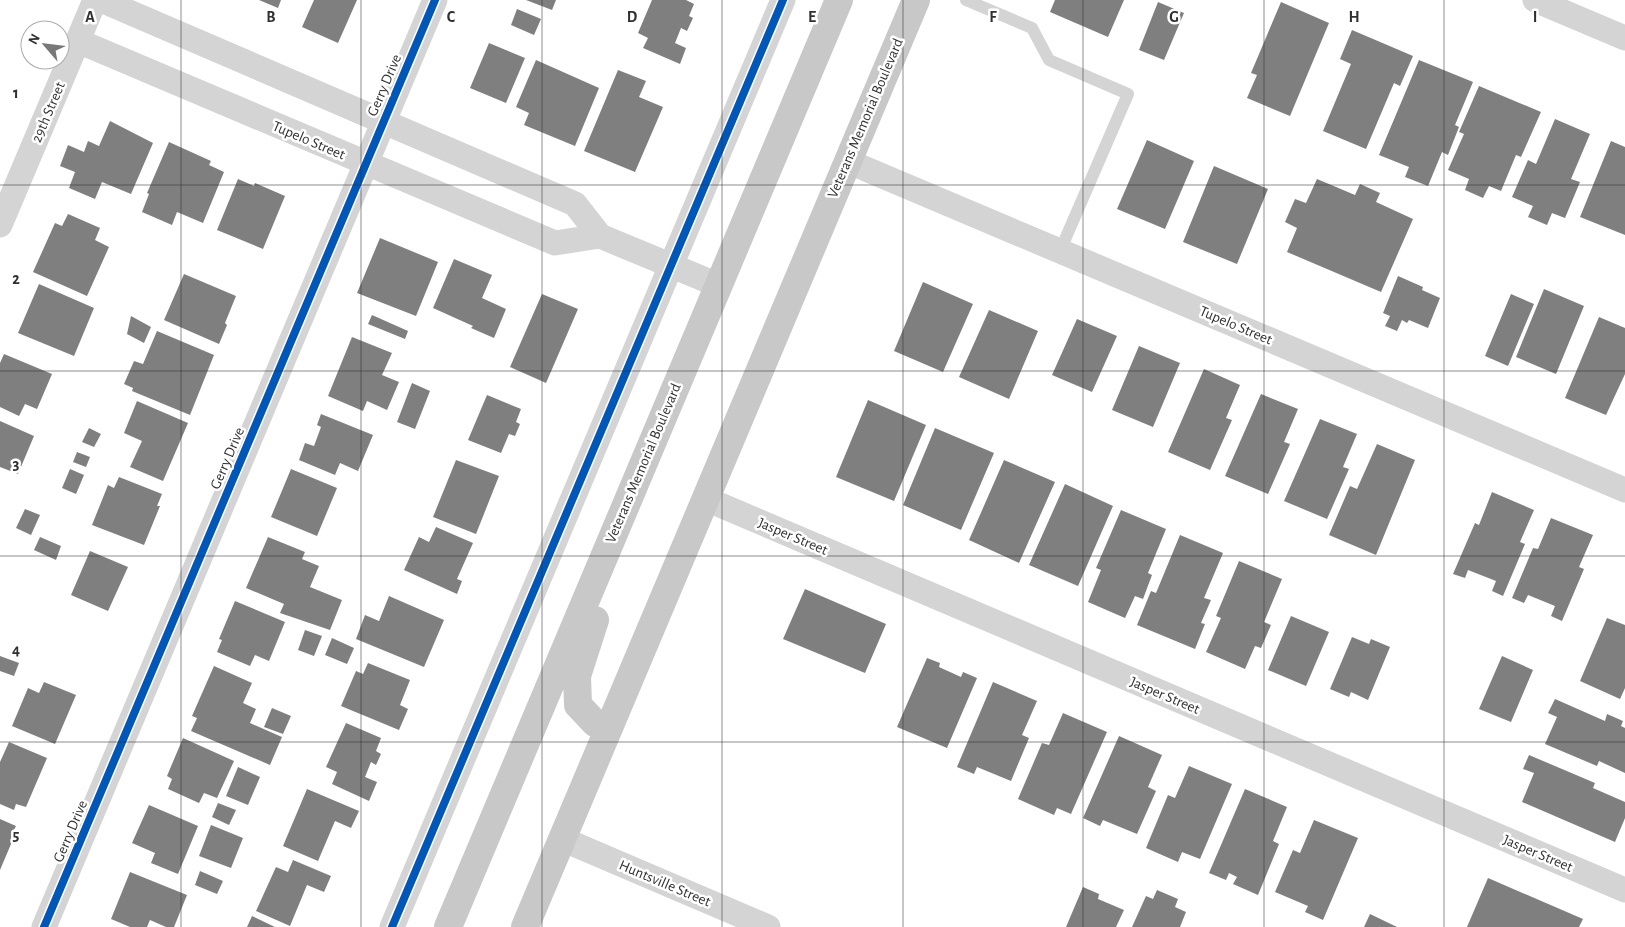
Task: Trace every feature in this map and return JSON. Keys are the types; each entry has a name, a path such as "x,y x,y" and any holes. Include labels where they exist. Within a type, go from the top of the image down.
{"main road":[{"name":"Veterans Memorial Boulevard","path":"448,927 839,0"},
{"path":"869,109 896,0"},
{"name":"Veterans Memorial Boulevard","path":"525,927 916,0"},
{"path":"609,728 595,723 578,705 577,676 648,452"}],"street":[{"name":"29th Street","path":"0,225 95,0"},
{"name":"Tupelo Street","path":"101,0 575,204 600,236 718,285"},
{"name":"Gerry Drive","path":"44,927 435,0"},
{"path":"392,927 783,0"},
{"path":"1535,0 1625,38"},
{"name":"Tupelo Street","path":"78,42 365,164 555,242 600,236"},
{"name":"Tupelo Street","path":"847,161 1625,490"},
{"name":"Jasper Street","path":"706,499 1625,890"},
{"name":"Huntsville Street","path":"562,839 768,927"}],"lane":[{"path":"966,0 1032,28 1049,60 1128,94 1060,251"}],"building":[{"path":"259,0 281,0 278,8"},
{"path":"314,0 357,0 338,43 302,27"},
{"path":"526,0 556,0 552,10"},
{"path":"652,0 686,0 694,4 689,16 693,18 687,31 681,28 675,43 686,48 680,64 643,48 648,38 638,33"},
{"path":"1055,0 1124,0 1108,37 1050,12"},
{"path":"1158,2 1184,13 1164,60 1139,50"},
{"path":"1281,2 1329,23 1290,116 1247,98 1257,75 1251,73"},
{"path":"517,9 541,19 534,35 511,25"},
{"path":"1352,30 1413,56 1400,86 1394,83 1366,149 1323,131 1351,64 1340,59"},
{"path":"489,43 525,58 506,103 470,88"},
{"path":"536,60 599,88 575,146 524,125 529,113 516,107"},
{"path":"1419,60 1473,82 1455,125 1459,127 1448,155 1442,152 1428,186 1405,177 1409,167 1379,155"},
{"path":"618,70 646,81 639,97 663,107 635,172 584,151"},
{"path":"1479,86 1541,112 1521,157 1516,155 1501,191 1489,186 1483,198 1465,190 1469,179 1448,170 1464,134 1459,132"},
{"path":"1555,119 1590,134 1571,179 1580,182 1565,218 1552,213 1547,225 1528,217 1533,206 1512,197 1528,160 1536,164"},
{"path":"110,121 153,143 131,194 102,182 95,199 69,188 75,172 60,166 68,145 84,152 88,141 99,146"},
{"path":"1147,140 1194,161 1165,229 1117,209"},
{"path":"1611,141 1625,147 1625,235 1580,217"},
{"path":"169,142 211,161 209,165 224,172 203,223 177,212 172,225 142,212 149,194 147,193"},
{"path":"1214,166 1268,189 1237,264 1183,242"},
{"path":"238,179 254,186 255,183 285,196 263,249 217,230"},
{"path":"1317,179 1355,195 1360,184 1380,193 1376,202 1413,219 1381,292 1287,252 1297,228 1285,222 1295,199 1306,203"},
{"path":"68,214 100,228 95,240 109,247 87,296 33,272 55,223 62,226"},
{"path":"380,238 438,262 416,316 357,293"},
{"path":"454,259 492,275 482,298 506,309 494,338 471,328 473,326 433,308"},
{"path":"184,274 236,296 219,344 164,320"},
{"path":"1398,276 1423,287 1422,290 1440,298 1428,328 1409,320 1407,323 1402,320 1397,331 1385,326 1390,316 1383,313"},
{"path":"923,282 973,304 943,372 894,351"},
{"path":"39,284 94,308 74,356 18,333"},
{"path":"1544,289 1584,306 1556,374 1516,357"},
{"path":"542,294 578,309 546,383 510,367"},
{"path":"1511,294 1534,304 1508,366 1485,356"},
{"path":"989,310 1038,331 1009,399 959,377"},
{"path":"372,315 408,331 405,339 368,324"},
{"path":"131,316 151,327 144,343 127,334"},
{"path":"1599,317 1625,328 1625,374 1606,415 1565,398"},
{"path":"1077,319 1117,336 1092,392 1052,375"},
{"path":"157,331 214,355 190,415 132,391 133,388 124,384 134,361 143,364"},
{"path":"352,337 392,353 382,375 399,382 387,410 367,401 363,411 328,396"},
{"path":"1139,346 1180,363 1153,427 1112,410"},
{"path":"4,354 52,374 37,409 25,404 19,416 0,407 0,363"},
{"path":"1204,369 1240,385 1226,418 1232,420 1210,470 1168,452"},
{"path":"412,383 430,391 415,429 397,422"},
{"path":"1261,394 1298,409 1284,442 1290,444 1268,494 1225,476"},
{"path":"487,395 521,409 516,422 520,424 515,436 509,434 501,453 468,440"},
{"path":"868,400 926,425 894,501 836,477"},
{"path":"137,401 188,423 163,481 130,467 142,441 124,433"},
{"path":"321,414 373,435 358,471 340,463 335,475 299,460 305,443 314,446 321,427 317,425"},
{"path":"1320,419 1357,434 1343,467 1349,469 1327,519 1284,501"},
{"path":"0,421 34,436 18,474 0,467"},
{"path":"89,428 101,434 94,447 82,442"},
{"path":"935,428 994,453 961,530 903,505"},
{"path":"1377,444 1415,460 1376,555 1329,535 1350,486 1357,489"},
{"path":"77,452 90,457 86,467 73,462"},
{"path":"456,460 499,476 476,534 433,517"},
{"path":"1004,460 1055,482 1019,563 969,540"},
{"path":"70,469 84,475 76,494 62,488"},
{"path":"291,469 337,488 317,536 271,517"},
{"path":"119,477 162,494 157,506 160,506 144,545 92,525 108,485 114,488"},
{"path":"1065,484 1113,506 1078,586 1029,565"},
{"path":"1492,492 1534,510 1520,542 1525,544 1503,596 1492,591 1496,581 1468,570 1465,578 1453,574 1475,523 1479,525"},
{"path":"25,509 40,515 31,535 16,528"},
{"path":"1121,510 1166,529 1148,573 1152,575 1143,599 1135,596 1125,618 1088,602 1101,570 1096,568"},
{"path":"1551,518 1593,535 1579,567 1584,569 1562,621 1551,616 1555,606 1528,595 1524,603 1512,598 1533,548 1538,549"},
{"path":"436,527 473,543 457,579 462,581 457,594 404,570 419,537 429,542"},
{"path":"1180,535 1223,553 1204,598 1211,600 1201,623 1205,624 1195,649 1137,625 1151,591 1156,593"},
{"path":"40,537 61,546 56,560 34,550"},
{"path":"268,537 305,552 302,559 319,566 310,587 342,600 330,630 280,613 284,604 246,588"},
{"path":"90,551 128,567 108,611 71,595"},
{"path":"1239,561 1282,579 1264,622 1271,625 1261,648 1255,646 1245,669 1206,652 1221,618 1216,616"},
{"path":"805,589 886,624 865,673 783,639"},
{"path":"389,596 444,620 424,667 356,639 365,615 379,621"},
{"path":"235,601 285,622 269,661 255,655 250,666 217,652 222,640 219,639"},
{"path":"1291,616 1329,632 1306,686 1268,670"},
{"path":"1607,618 1625,625 1625,688 1620,699 1580,681"},
{"path":"305,630 322,636 314,656 298,650"},
{"path":"1352,637 1369,644 1371,639 1390,647 1368,700 1351,692 1349,697 1330,689"},
{"path":"332,638 354,648 347,664 325,655"},
{"path":"0,656 19,663 14,676 0,671"},
{"path":"1502,656 1533,670 1511,722 1479,709"},
{"path":"927,658 940,663 939,667 961,677 963,672 977,678 947,748 897,727"},
{"path":"368,663 410,680 400,705 408,709 399,730 341,706 356,671 363,674"},
{"path":"214,666 252,683 243,703 256,709 250,723 282,737 270,765 191,731 197,718 192,716"},
{"path":"44,682 76,695 55,744 12,726 28,688 39,693"},
{"path":"993,682 1037,701 1022,735 1029,738 1011,781 977,767 974,774 957,767"},
{"path":"1555,699 1605,721 1607,714 1623,721 1621,726 1625,728 1625,773 1599,761 1597,766 1545,744 1557,717 1548,713"},
{"path":"272,708 291,716 283,734 264,727"},
{"path":"1063,713 1107,732 1071,814 1057,808 1054,815 1018,799 1042,743 1049,745"},
{"path":"346,723 381,738 376,751 381,754 376,765 371,762 365,777 377,782 369,801 332,784 337,772 326,767"},
{"path":"1119,736 1162,755 1148,787 1156,791 1137,834 1103,820 1100,826 1083,818"},
{"path":"183,738 234,761 217,798 204,793 199,803 168,789 172,779 167,776"},
{"path":"9,742 47,758 26,807 16,804 14,810 0,804 0,762"},
{"path":"1529,755 1595,783 1593,788 1625,802 1625,818 1615,842 1522,802 1534,773 1523,769"},
{"path":"1189,766 1232,784 1200,859 1182,852 1178,862 1146,848 1168,795 1175,798"},
{"path":"238,767 260,777 248,805 226,796"},
{"path":"307,789 359,811 351,828 335,821 318,861 283,846"},
{"path":"1245,789 1287,807 1273,841 1279,844 1258,895 1233,884 1237,877 1229,873 1226,880 1209,873"},
{"path":"218,803 236,810 229,825 212,817"},
{"path":"149,805 198,826 178,874 151,863 155,853 132,843"},
{"path":"0,819 16,826 11,836 14,837 0,870"},
{"path":"1314,820 1358,838 1323,920 1305,912 1308,906 1275,892 1293,850 1300,853"},
{"path":"211,825 243,838 231,868 199,856"},
{"path":"293,860 331,876 324,892 307,885 290,926 256,911 276,867 288,872"},
{"path":"200,871 223,881 217,894 195,885"},
{"path":"130,872 187,895 174,927 166,927 150,920 147,927 130,927 111,919"},
{"path":"1488,878 1583,919 1579,927 1467,927"},
{"path":"1083,887 1099,894 1098,899 1124,910 1116,927 1066,927"},
{"path":"1157,890 1178,899 1175,907 1186,912 1180,927 1132,927 1146,896 1153,899"},
{"path":"1370,914 1397,927 1364,927"},
{"path":"252,916 275,927 247,927"}],"cycle path":[{"path":"44,927 435,0"},
{"path":"392,927 783,0"}]}
